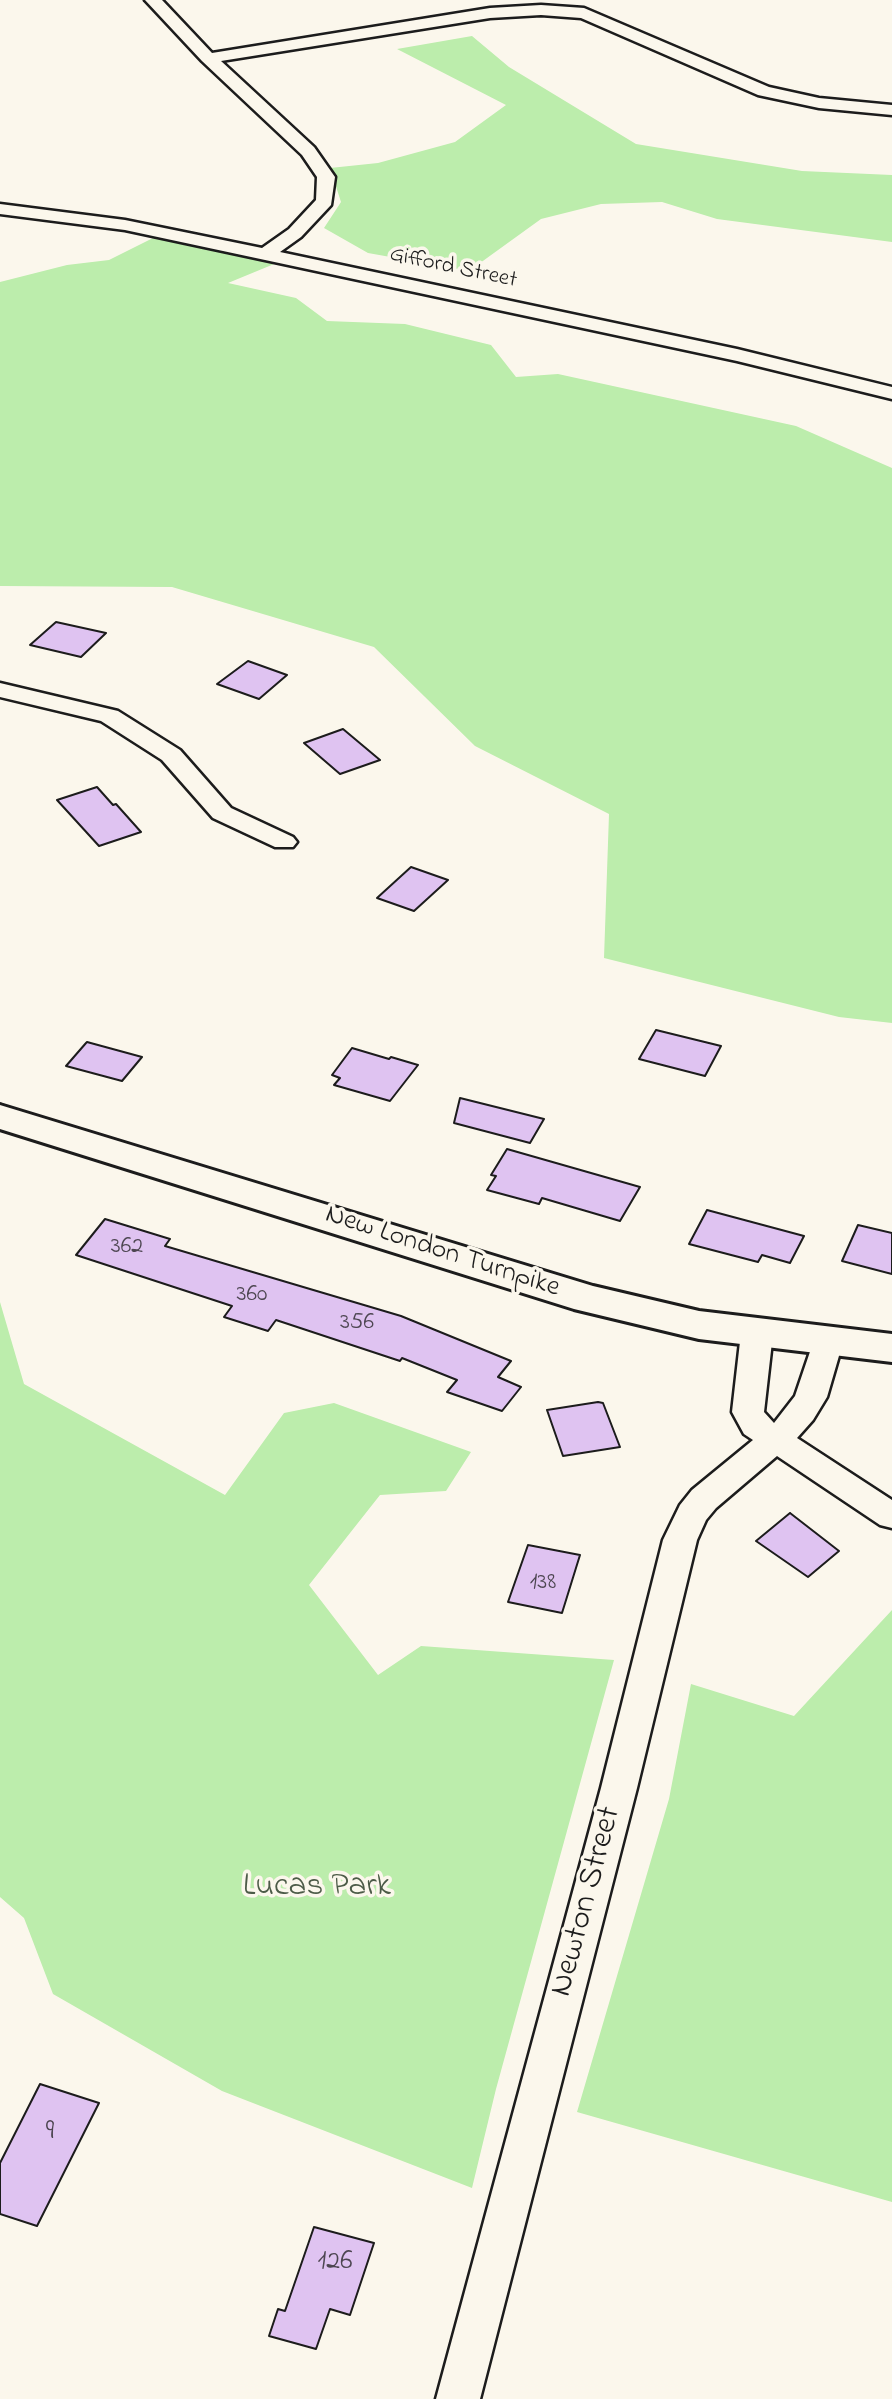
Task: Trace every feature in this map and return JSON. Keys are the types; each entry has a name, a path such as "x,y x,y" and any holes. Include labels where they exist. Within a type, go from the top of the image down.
{"main road":[{"name":"New London Turnpike","path":"0,1117 588,1299 686,1322 827,1342 892,1348"}],"street":[{"path":"153,0 208,58 308,151 326,177 324,201 295,233 265,254"},
{"path":"208,58 490,13 541,10 573,12 584,13 764,91 819,103 892,110"},
{"name":"Gifford Street","path":"0,209 125,225 737,355 892,393"},
{"path":"0,690 109,716 171,755 222,813 284,842"},
{"path":"757,1333 748,1412 755,1426 892,1516"},
{"name":"Newton Street","path":"458,2399 620,1788 680,1541 692,1514 704,1499 796,1420 807,1405 827,1342"}],"green space":[{"path":"472,36 509,67 636,144 802,171 892,175 892,242 717,219 662,202 601,204 541,219 469,271 368,253 324,228 341,202 330,168 378,163 455,142 506,105 397,49"},
{"path":"157,236 279,262 228,283 296,298 327,321 405,324 491,345 516,377 558,374 796,426 892,468 892,1023 839,1017 604,958 609,814 475,746 374,647 172,587 0,586 0,282 67,265 109,260"},
{"name":"Lucas Park","path":"0,1302 24,1384 225,1495 284,1413 334,1403 471,1452 446,1491 380,1495 309,1585 378,1675 421,1646 614,1660 496,2089 472,2188 222,2091 53,1994 24,1918 0,1897"},
{"path":"892,1610 892,2202 577,2112 669,1799 691,1684 794,1716"}],"building":[{"path":"56,622 106,633 81,657 30,645"},
{"path":"248,661 287,675 259,699 217,684"},
{"path":"343,729 380,760 340,774 304,743"},
{"path":"97,787 141,832 99,846 57,800"},
{"path":"411,867 448,880 414,911 377,898"},
{"path":"656,1030 721,1046 705,1076 639,1059"},
{"path":"87,1042 142,1057 122,1081 66,1066"},
{"path":"352,1048 418,1065 390,1101 334,1085 340,1078 332,1075"},
{"path":"460,1098 544,1119 530,1143 454,1123"},
{"path":"507,1149 640,1187 620,1221 542,1198 539,1204 487,1190 496,1176 491,1175"},
{"path":"707,1210 804,1236 790,1263 762,1255 758,1262 689,1244"},
{"path":"105,1219 170,1239 165,1246 401,1316 511,1361 498,1377 521,1387 502,1411 447,1392 457,1380 402,1358 400,1361 276,1320 268,1331 224,1317 232,1306 76,1255"},
{"path":"858,1225 892,1233 892,1274 842,1261"},
{"path":"603,1403 620,1447 563,1456 547,1410"},
{"path":"790,1513 839,1551 808,1577 756,1541"},
{"path":"528,1545 580,1555 562,1613 508,1602"},
{"path":"40,2084 99,2103 37,2226 0,2214 0,2163"},
{"path":"314,2227 374,2243 350,2315 330,2309 316,2349 269,2336 278,2309 285,2311"}]}
